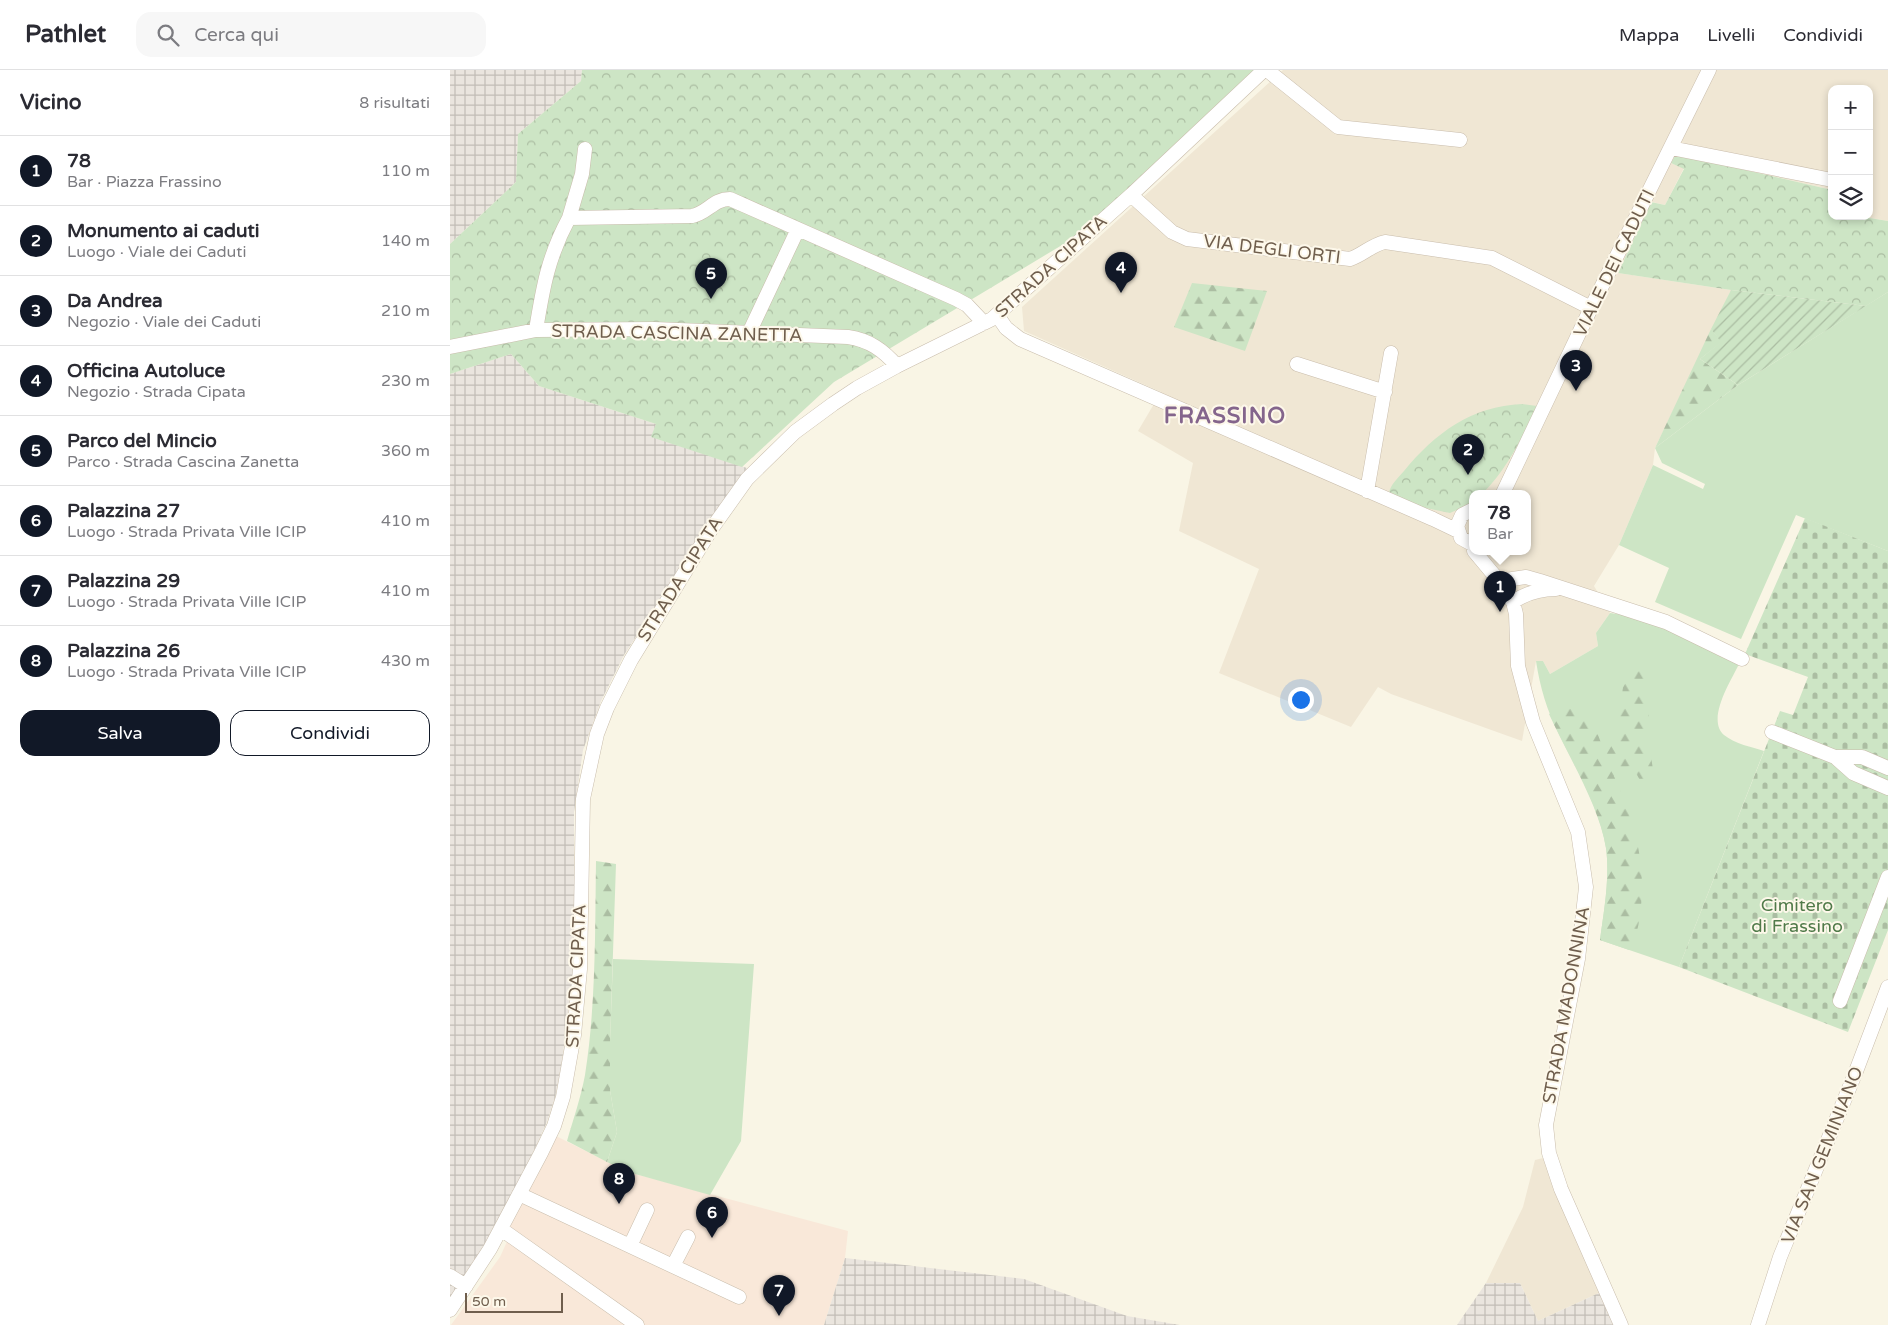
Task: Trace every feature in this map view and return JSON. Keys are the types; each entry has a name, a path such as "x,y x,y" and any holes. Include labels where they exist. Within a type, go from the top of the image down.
{"street":[{"path":"1265,70 1338,127 1460,140"},
{"name":"STRADA CIPATA","path":"450,1310 501,1229 554,1126 564,1097 571,1061 580,969 583,799 597,734 614,691 634,653 724,509 748,479 780,445 810,420 857,388 997,315 1131,195 1265,70"},
{"name":"VIALE DEI CADUTI","path":"1505,488 1591,308 1709,70"},
{"path":"1671,148 1828,179"},
{"path":"536,330 549,262 568,218 582,174 586,149"},
{"name":"VIA DEGLI ORTI","path":"1131,195 1172,232 1187,239 1350,259 1357,257 1372,246 1385,242 1485,256 1591,308"},
{"path":"568,218 692,216 702,212 717,201 730,199 956,299 968,305 984,323"},
{"path":"749,333 798,229"},
{"path":"997,315 1006,328 1020,339 1433,518 1458,532"},
{"name":"STRADA CASCINA ZANETTA","path":"450,347 536,330 654,329 749,333 859,338 877,347 897,366"},
{"path":"1368,491 1391,353"},
{"path":"1297,364 1385,392"},
{"path":"1433,518 1469,512"},
{"path":"1469,513 1458,522 1458,532 1461,538 1469,544"},
{"path":"1479,555 1512,602 1523,595 1542,589 1561,589"},
{"path":"1486,555 1488,567"},
{"path":"1499,581 1526,577 1666,622 1742,659"},
{"name":"STRADA MADONNINA","path":"1512,602 1516,614 1518,666 1533,722 1578,832 1586,887 1578,959 1548,1109 1546,1125 1549,1153 1561,1189 1621,1325"},
{"path":"1772,732 1835,757 1862,757 1888,768"},
{"path":"1835,757 1853,774 1888,788"},
{"path":"1840,1001 1888,877"},
{"name":"VIA SAN GEMINIANO","path":"1758,1325 1780,1257 1856,1074 1888,987"},
{"path":"519,1194 739,1297"},
{"path":"630,1246 647,1210"},
{"path":"501,1229 637,1325"},
{"path":"673,1266 688,1237"},
{"path":"450,1276 466,1286"}],"shaded area":[{"path":"450,70 582,70 581,81 518,134 516,182 450,244"},
{"path":"1283,70 1888,70 1888,221 1873,218 1873,85 1828,85 1828,189 1676,154 1671,163 1684,168 1665,205 1652,202 1618,273 1731,290 1655,448 1653,465 1619,545 1594,586 1610,613 1596,633 1598,646 1550,674 1543,661 1536,661 1522,741 1391,694 1378,687 1351,727 1219,673 1259,569 1179,531 1193,463 1138,431 1161,392 1024,331 1022,307"},
{"path":"511,354 539,386 656,424 652,437 747,468 624,655 601,701 583,750 574,812 574,967 562,1062 555,1098 546,1124 490,1249 450,1307 450,374"},
{"path":"556,1136 628,1172 848,1231 845,1258 824,1325 451,1325 500,1257 510,1235 501,1229"},
{"path":"1543,1158 1601,1292 1538,1321 1520,1283 1486,1283 1523,1207 1535,1160"},
{"path":"845,1258 1024,1279 1127,1316 1180,1325 824,1325"},
{"path":"1486,1283 1520,1283 1538,1321 1601,1292 1616,1325 1457,1325"}],"green space":[{"path":"582,70 1265,70 1102,221 834,382 742,467 651,437 656,424 539,386 511,354 450,374 450,244 516,182 518,134 581,81"},
{"path":"1676,154 1828,189 1828,220 1873,218 1888,221 1888,292 1866,306 1731,290 1618,273 1651,202 1665,205 1684,169 1671,163"},
{"path":"1192,283 1267,291 1245,351 1174,327"},
{"path":"1731,290 1866,306 1738,385 1700,359 1721,342 1711,329"},
{"path":"1888,292 1888,551 1796,515 1741,639 1655,602 1669,568 1619,545 1653,465 1703,489 1705,484 1662,463 1655,448 1738,385"},
{"path":"1711,329 1722,342 1700,359 1738,385 1655,448"},
{"path":"1522,404 1537,406 1520,441 1492,483 1486,490 1469,490 1469,504 1450,513 1421,507 1389,493 1395,481 1416,457 1442,434 1471,416 1504,406"},
{"name":"Cimitero di Frassino","path":"1805,518 1888,551 1888,930 1848,1032 1679,967 1780,711 1793,715 1808,677 1745,654"},
{"path":"1610,613 1627,616 1660,627 1739,664 1722,700 1719,710 1719,728 1724,735 1733,741 1764,751 1679,967 1600,940 1607,871 1603,833 1587,789 1551,717 1544,699 1536,661 1543,661 1550,674 1598,646 1596,633"},
{"path":"1649,667 1652,677 1644,696 1649,713 1644,741 1650,750 1654,776 1641,782 1632,766 1620,768 1614,776 1634,830 1641,865 1642,883 1639,921 1629,950 1600,940 1607,882 1606,848 1590,797 1549,714 1566,705 1598,735 1603,748 1616,741 1623,687 1634,668"},
{"path":"596,861 616,864 610,1090 617,1132 607,1162 567,1141 585,1075 589,1049 594,968"},
{"path":"613,959 754,964 741,1141 710,1195 628,1172 607,1162 617,1132 610,1090"}],"place":[{"name":"Officina Autoluce","path":"1121,293"},
{"name":"Parco del Mincio","path":"711,299"},
{"name":"Da Andrea","path":"1576,391"},
{"name":"Monumento ai caduti","path":"1468,475"},
{"name":"78","path":"1500,612"},
{"name":"Palazzina 26","path":"619,1204"},
{"name":"Palazzina 27","path":"712,1238"},
{"name":"Palazzina 29","path":"779,1316"}],"district":[{"name":"FRASSINO","path":"1225,416"}]}
